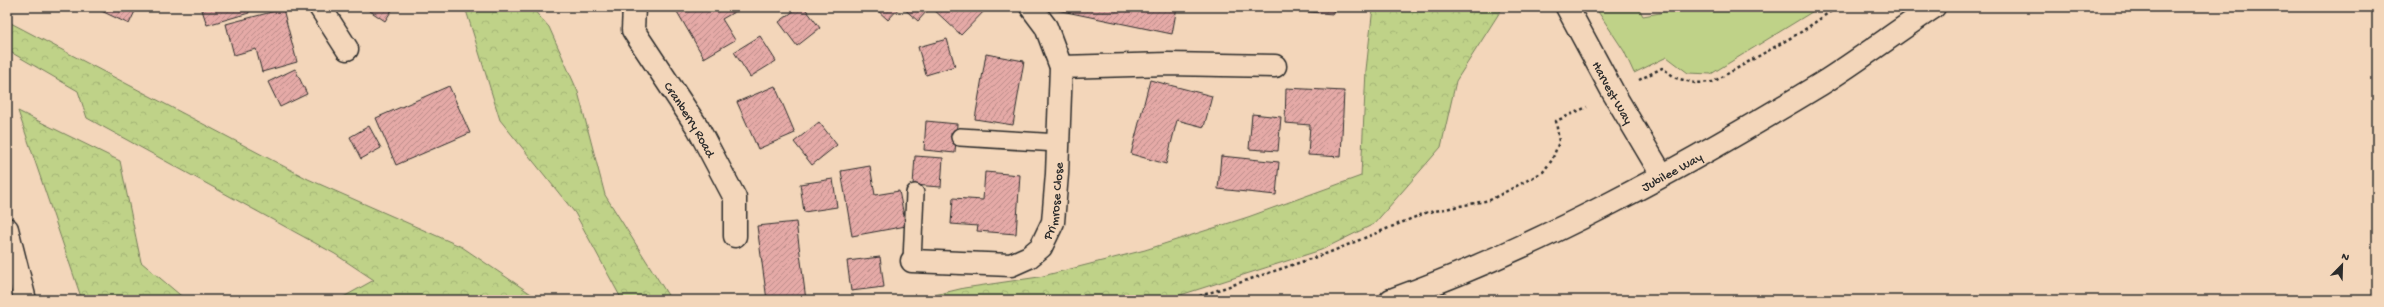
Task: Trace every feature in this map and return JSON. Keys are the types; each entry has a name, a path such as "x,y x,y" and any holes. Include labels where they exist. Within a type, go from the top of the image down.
{"street":[{"path":"320,7 347,49"},
{"name":"Cranberry Road","path":"634,7 633,30 698,128 735,198 735,236"},
{"name":"Primrose Close","path":"912,261 1011,265 1029,257 1041,247 1053,222 1061,67 1046,27 1031,7"},
{"name":"Harvest Way","path":"1567,7 1614,94 1662,175"},
{"name":"Jubilee Way","path":"1391,300 1508,252 1588,215 1662,175 1821,83 1934,7"},
{"path":"1061,67 1168,64 1275,66"},
{"path":"7,229 25,300"}],"lane":[{"path":"960,137 1058,143"},
{"path":"912,261 915,193"}],"path":[{"path":"1188,300 1328,253 1425,213 1490,200 1543,172 1552,160 1558,142 1556,121 1614,94 1662,68 1676,78 1695,83 1713,82 1801,32 1838,7"}],"green space":[{"path":"465,7 531,7 549,27 578,92 605,195 671,300 622,300 575,213 500,120"},
{"path":"1373,7 1503,7 1456,81 1441,147 1374,224 1321,250 1165,300 914,300 964,288 1039,277 1145,250 1248,217 1361,176 1366,70"},
{"path":"1595,7 1638,7 1643,16 1660,13 1671,7 1820,7 1711,74 1688,73 1667,57 1634,73 1624,51"},
{"path":"7,21 308,179 462,247 540,300 338,300 374,280 335,254 87,118 78,91 7,50"},
{"path":"18,111 120,161 141,262 186,300 82,300"}],"building":[{"path":"93,7 137,7 129,24"},
{"path":"201,7 248,7 249,13 207,25"},
{"path":"364,7 394,7 385,21"},
{"path":"681,7 743,7 722,19 735,40 704,58 676,10"},
{"path":"799,7 804,7 820,28 797,46 779,22"},
{"path":"878,7 900,7 888,20 876,9"},
{"path":"902,7 923,7 927,11 918,21"},
{"path":"931,7 988,7 961,35"},
{"path":"1052,7 1177,7 1172,34 1052,9"},
{"path":"1250,7 1334,7 1333,14"},
{"path":"283,9 297,62 262,72 256,49 234,55 226,24"},
{"path":"760,36 776,61 750,77 734,52"},
{"path":"947,39 955,66 926,75 918,47"},
{"path":"986,54 1024,61 1013,125 975,119"},
{"path":"295,69 307,94 280,107 268,82"},
{"path":"1150,80 1212,96 1204,127 1177,120 1166,164 1131,154"},
{"path":"449,86 470,133 396,165 376,118"},
{"path":"775,86 795,133 758,149 737,102"},
{"path":"1286,88 1344,91 1341,157 1308,155 1310,125 1285,123"},
{"path":"1252,114 1281,117 1278,151 1249,149"},
{"path":"926,121 957,124 955,153 924,150"},
{"path":"819,122 837,145 812,165 794,142"},
{"path":"369,126 381,148 361,159 350,137"},
{"path":"915,156 943,158 941,187 913,185"},
{"path":"1221,156 1279,162 1276,195 1218,189"},
{"path":"870,166 875,195 899,191 906,226 852,236 841,171"},
{"path":"985,172 1020,175 1016,234 977,231 978,226 951,224 953,198 983,200"},
{"path":"833,179 837,207 804,212 800,184"},
{"path":"796,222 806,300 767,300 757,226"},
{"path":"880,257 884,287 851,291 847,261"}]}
